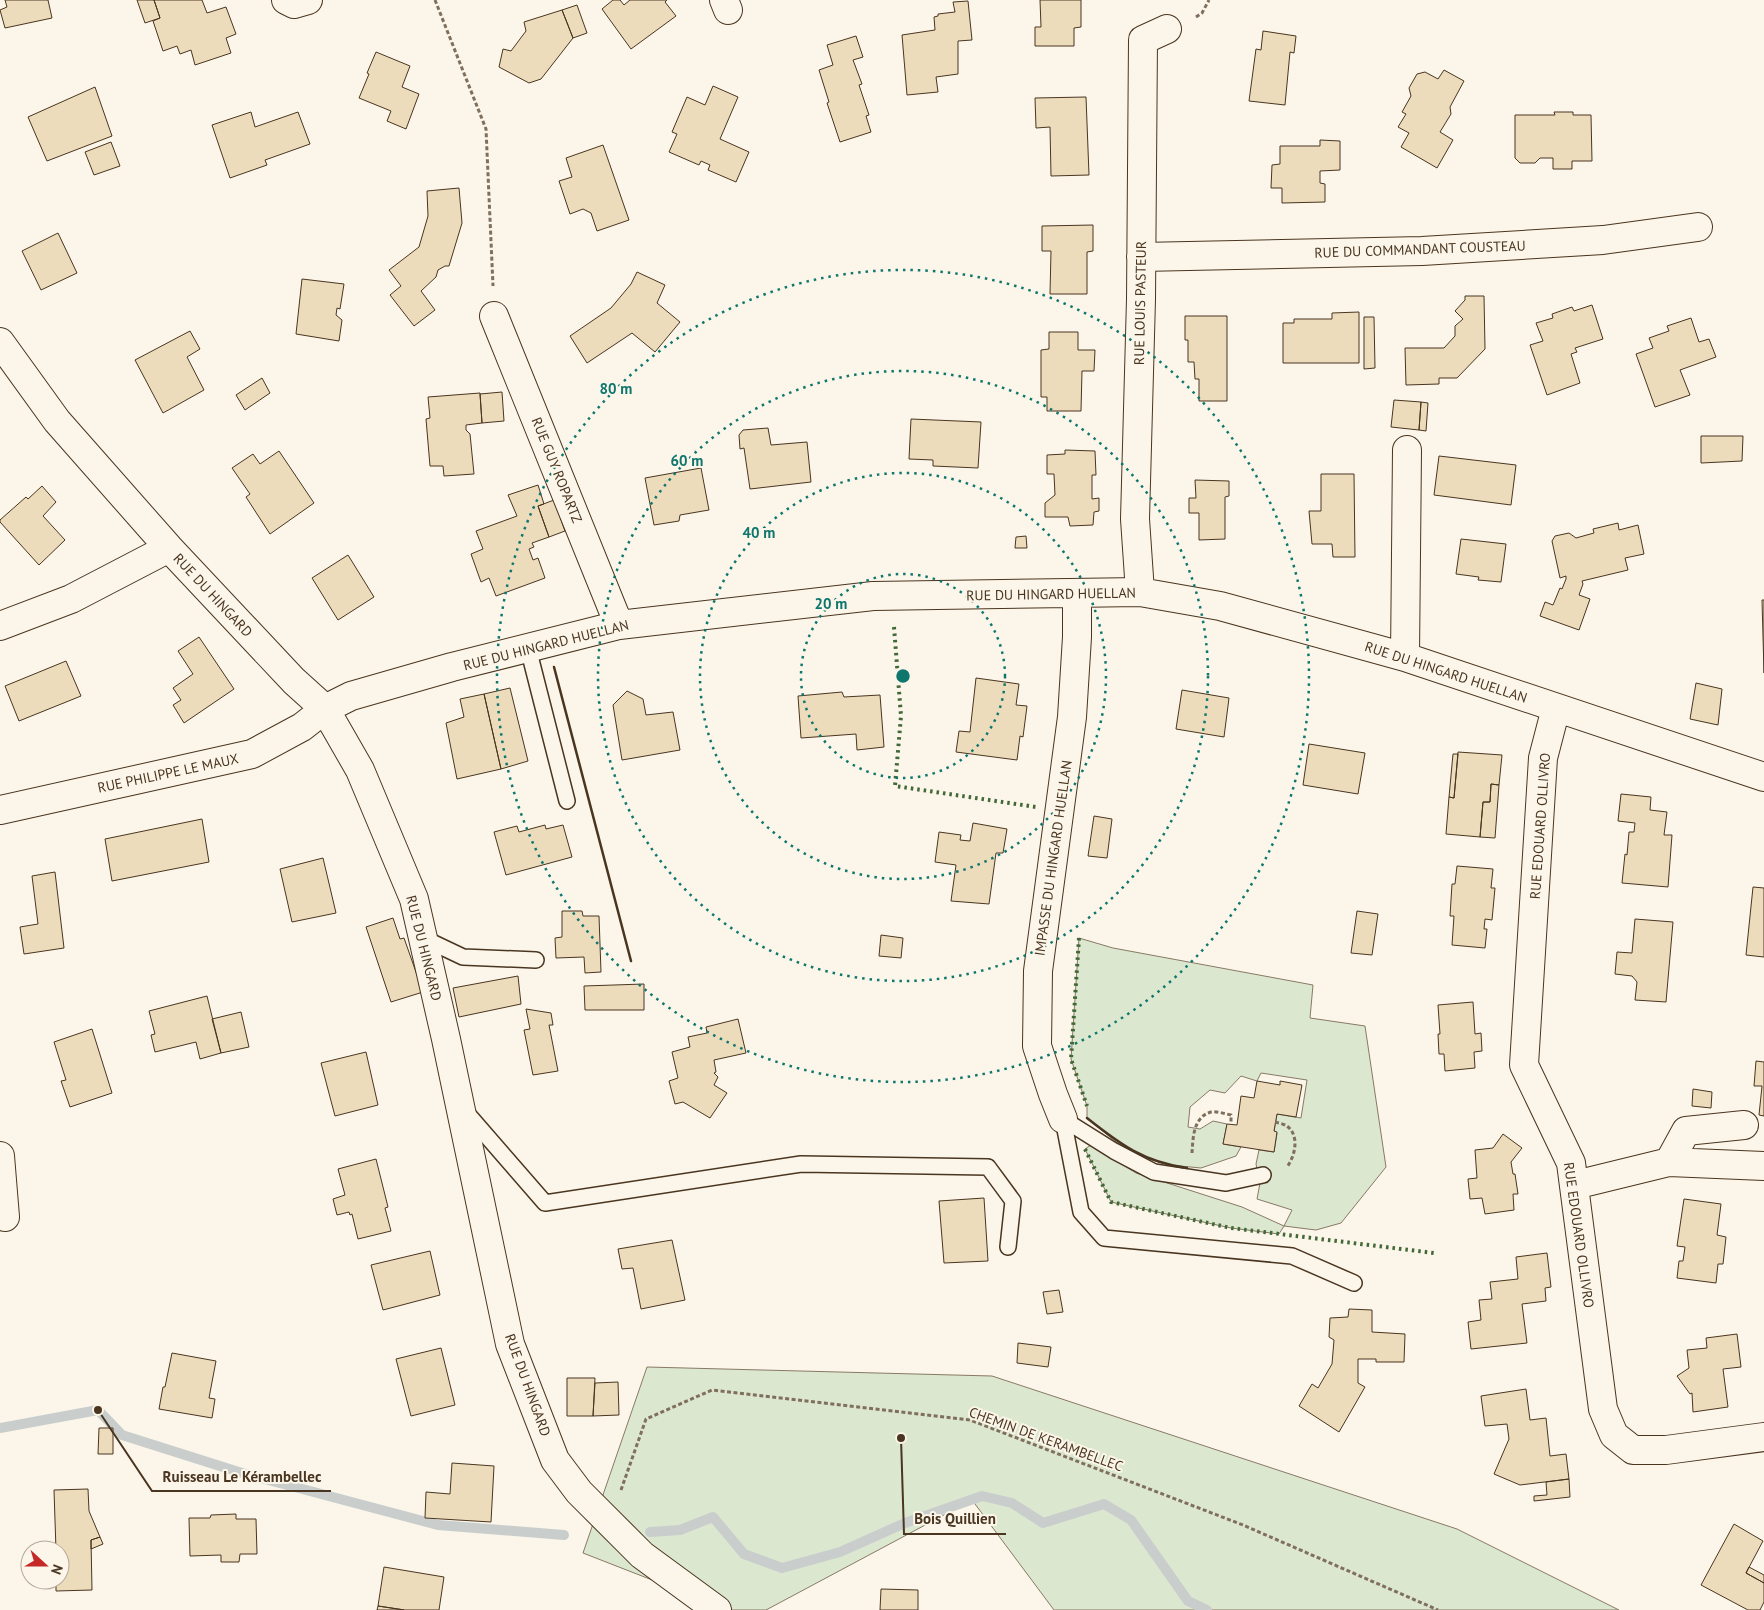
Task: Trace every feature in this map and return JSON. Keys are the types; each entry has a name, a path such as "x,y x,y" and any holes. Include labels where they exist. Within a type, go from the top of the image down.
{"street":[{"path":"286,0 294,4 308,0"},
{"name":"RUE LOUIS PASTEUR","path":"1140,592 1136,519 1143,40 1167,29"},
{"name":"RUE DU COMMANDANT COUSTEAU","path":"1141,257 1422,251 1603,240 1698,227"},
{"name":"RUE GUY ROPARTZ","path":"494,316 619,625"},
{"name":"RUE DU HINGARD","path":"0,342 57,421 169,548 294,681 325,709 360,770 414,899 460,1104 510,1344 555,1460 579,1492 642,1555 717,1610"},
{"path":"1405,657 1407,450"},
{"path":"0,626 71,599 169,548"},
{"name":"RUE DU HINGARD HUELLAN","path":"325,709 351,696 452,667 619,625 874,596 1140,592 1220,606 1405,657 1764,777"},
{"name":"IMPASSE DU HINGARD HUELLAN","path":"1063,1119 1052,1094 1037,1046 1038,970 1072,717 1077,636 1077,593"},
{"name":"RUE EDOUARD OLLIVRO","path":"1556,708 1543,758 1524,1065 1571,1163 1603,1409 1614,1435 1634,1450 1666,1450 1764,1437"},
{"name":"RUE PHILIPPE LE MAUX","path":"0,810 252,754 302,727 325,709"},
{"path":"1669,1162 1686,1131 1744,1125"},
{"path":"0,1156 4,1217"},
{"path":"1574,1185 1669,1162 1764,1166"}],"lane":[{"path":"528,648 567,801"},
{"path":"422,938 463,957 536,960"},
{"path":"460,1104 545,1203 801,1164 988,1167 1012,1201 1008,1247"},
{"path":"1063,1119 1114,1151 1154,1172 1226,1183 1263,1175"},
{"path":"1063,1119 1081,1212 1104,1238 1292,1256 1354,1283"}],"path":[{"path":"434,0 486,129 494,316"},
{"path":"1194,1128 1203,1116 1213,1111 1231,1114 1231,1124"},
{"path":"1275,1122 1287,1127 1294,1135 1295,1150 1288,1166"},
{"name":"CHEMIN DE KERAMBELLEC","path":"610,1522 646,1419 712,1390 970,1420 1242,1525 1438,1610"}],"green space":[{"path":"1079,938 1113,948 1313,985 1310,1018 1365,1026 1386,1167 1341,1223 1316,1230 1284,1226 1292,1210 1257,1199 1260,1183 1256,1164 1259,1150 1274,1152 1277,1133 1274,1131 1277,1114 1301,1118 1307,1080 1261,1073 1257,1081 1241,1076 1225,1093 1210,1090 1190,1107 1188,1127 1200,1129 1213,1121 1227,1124 1223,1144 1241,1147 1236,1156 1201,1168 1170,1165 1145,1158 1116,1142 1087,1118 1087,1106 1071,1059"},
{"path":"1091,1145 1136,1173 1242,1207 1284,1226 1279,1234 1231,1228 1111,1202 1085,1149"},
{"path":"647,1367 992,1376 1457,1529 1619,1610 1054,1610 972,1500 766,1610 729,1610 583,1553"}],"building":[{"path":"5,0 48,0 52,18 5,28 0,10 7,7"},
{"path":"137,0 154,0 160,18 145,23"},
{"path":"154,0 202,0 207,13 226,7 236,34 226,38 231,53 195,65 191,50 180,54 177,46 163,51 153,21 160,18"},
{"path":"613,0 620,0 624,5 630,0 667,0 665,2 676,16 631,49 602,9"},
{"path":"1040,0 1081,0 1081,27 1074,28 1074,46 1035,46 1035,27 1041,27"},
{"path":"968,1 972,40 958,41 958,74 936,77 938,92 907,95 902,35 935,30 934,17 938,16 938,14 955,12 953,2"},
{"path":"577,5 587,33 573,38 562,10"},
{"path":"562,10 573,38 541,79 529,83 499,67 503,49 511,51 526,31 524,22"},
{"path":"1263,31 1296,36 1294,53 1290,52 1285,105 1249,101 1256,49 1261,50"},
{"path":"856,36 863,57 853,60 862,84 859,85 869,115 866,116 871,132 840,142 827,103 829,102 819,70 833,65 827,45"},
{"path":"376,52 410,66 402,87 419,94 406,129 387,121 391,111 359,98"},
{"path":"1444,70 1464,81 1450,107 1451,114 1440,132 1453,140 1437,168 1401,147 1409,133 1398,127 1406,114 1402,112 1411,96 1409,88 1417,74 1425,72 1438,79"},
{"path":"713,86 738,97 720,139 749,152 736,182 708,170 710,165 701,161 699,165 669,152 677,134 672,132 687,97 705,105"},
{"path":"95,87 112,136 47,161 28,117"},
{"path":"1086,97 1089,175 1051,176 1050,127 1036,128 1035,98"},
{"path":"251,112 255,127 298,112 310,144 265,160 267,165 230,178 212,125"},
{"path":"1554,112 1573,112 1573,115 1591,115 1592,161 1572,161 1572,169 1553,169 1553,158 1540,158 1535,163 1520,163 1515,158 1515,115 1555,115"},
{"path":"1320,140 1340,141 1340,170 1320,171 1320,183 1325,184 1325,202 1282,203 1282,188 1271,188 1272,165 1280,164 1280,146 1320,146"},
{"path":"111,142 120,166 94,175 85,152"},
{"path":"603,145 629,220 597,231 591,213 583,209 570,214 559,181 572,177 566,158"},
{"path":"459,188 462,223 449,266 438,270 436,277 421,291 435,310 414,326 390,295 401,286 389,270 419,247 428,216 427,191"},
{"path":"1093,225 1093,251 1087,252 1087,294 1050,294 1051,251 1042,251 1042,226"},
{"path":"58,233 77,273 41,290 22,251"},
{"path":"637,272 665,285 657,303 680,322 655,352 632,333 587,363 570,336 611,308 631,284"},
{"path":"302,279 344,284 340,309 337,308 336,315 342,320 339,341 296,334"},
{"path":"1465,296 1484,296 1485,349 1457,378 1439,378 1439,384 1406,385 1405,348 1444,348 1455,336 1455,326 1463,319 1455,311 1465,300"},
{"path":"1592,305 1603,339 1575,348 1577,352 1571,354 1580,383 1547,395 1530,345 1543,341 1536,323 1553,318 1552,314 1572,307 1574,311"},
{"path":"1359,312 1359,363 1283,363 1283,323 1294,323 1294,319 1332,319 1332,313"},
{"path":"1185,316 1227,316 1227,401 1199,401 1199,379 1195,379 1194,362 1188,362 1188,340 1185,340"},
{"path":"1364,317 1374,317 1375,368 1364,369"},
{"path":"1691,318 1699,342 1709,339 1716,357 1680,370 1690,395 1655,407 1636,354 1653,348 1649,338 1669,331 1667,326"},
{"path":"190,331 200,349 187,357 204,390 163,413 135,360"},
{"path":"1049,332 1078,332 1078,350 1095,350 1094,371 1082,371 1081,411 1047,411 1047,397 1041,397 1041,350 1049,349"},
{"path":"262,378 270,393 245,410 236,395"},
{"path":"502,392 504,421 482,423 480,394"},
{"path":"480,393 482,423 466,425 466,430 470,434 474,474 444,476 443,466 430,466 426,419 430,418 428,397"},
{"path":"1394,400 1421,402 1419,430 1391,427"},
{"path":"1421,402 1428,403 1426,431 1419,430"},
{"path":"911,419 981,422 978,468 933,466 933,460 909,459"},
{"path":"768,428 771,445 807,442 811,482 750,489 744,448 740,449 739,435 743,430"},
{"path":"1701,436 1743,436 1742,461 1701,463"},
{"path":"1065,450 1095,451 1096,475 1092,475 1092,499 1099,498 1099,511 1094,512 1093,525 1070,526 1068,517 1045,517 1045,503 1055,495 1054,474 1047,474 1047,455 1065,454"},
{"path":"279,451 314,503 270,534 246,497 250,494 232,468 253,454 260,464"},
{"path":"1439,456 1516,465 1511,505 1434,495"},
{"path":"701,468 709,510 680,515 679,521 654,525 645,478"},
{"path":"1321,474 1354,474 1355,557 1333,557 1332,544 1312,544 1309,511 1321,511"},
{"path":"1195,480 1229,481 1229,496 1225,497 1225,539 1199,540 1199,513 1189,513 1189,498 1196,498"},
{"path":"538,485 544,504 538,506 549,537 532,543 534,547 529,549 533,560 538,558 545,578 496,596 489,578 481,582 471,554 483,549 476,531 517,516 508,495"},
{"path":"42,486 56,502 43,516 65,540 39,565 0,520 26,497 28,499"},
{"path":"554,500 565,531 549,537 538,506"},
{"path":"1618,523 1619,530 1638,525 1644,554 1625,558 1628,570 1582,581 1583,584 1579,595 1590,599 1579,630 1540,616 1545,602 1553,605 1566,579 1566,576 1560,578 1552,541 1555,536 1569,533 1576,538 1594,533 1593,529"},
{"path":"1026,536 1027,548 1015,548 1016,537"},
{"path":"1461,539 1506,544 1501,582 1478,580 1479,577 1456,574"},
{"path":"348,555 374,597 338,620 312,578"},
{"path":"1762,600 1764,600 1764,673"},
{"path":"199,637 234,689 184,723 173,705 181,700 173,688 193,674 178,651"},
{"path":"66,661 81,696 19,721 5,686"},
{"path":"976,678 1019,684 1016,705 1027,706 1023,737 1020,736 1017,760 956,752 959,731 970,732"},
{"path":"1696,683 1722,689 1718,725 1690,719"},
{"path":"510,688 528,761 501,769 484,694"},
{"path":"1182,690 1229,698 1224,737 1176,729"},
{"path":"627,691 643,699 646,715 673,712 680,750 622,760 613,705"},
{"path":"842,692 844,697 880,695 884,747 857,750 856,734 801,738 798,696"},
{"path":"484,694 501,769 457,779 446,723 464,717 460,699"},
{"path":"1309,744 1365,753 1358,794 1303,785"},
{"path":"1458,752 1502,755 1499,785 1491,784 1490,802 1483,802 1480,837 1446,834 1449,797 1454,798"},
{"path":"1453,754 1458,754 1454,798 1449,797"},
{"path":"1491,784 1499,785 1495,838 1480,837 1483,802 1490,802"},
{"path":"1621,794 1651,797 1650,810 1667,812 1664,835 1672,835 1668,887 1622,883 1629,832 1634,832 1635,823 1618,821"},
{"path":"1094,816 1112,819 1107,858 1088,856"},
{"path":"202,819 209,862 112,881 105,839"},
{"path":"973,823 1007,829 1003,853 996,853 989,904 951,901 956,865 935,862 939,832 961,835 960,840 970,841"},
{"path":"545,825 546,829 563,825 572,857 506,875 494,832 517,826 519,832"},
{"path":"323,858 336,913 292,922 280,869"},
{"path":"1457,866 1493,869 1491,888 1495,888 1492,920 1485,919 1484,929 1487,929 1485,948 1452,945 1454,916 1450,916 1452,884 1455,884"},
{"path":"55,872 64,948 24,954 20,927 38,924 32,876"},
{"path":"1753,887 1764,888 1764,957 1746,955"},
{"path":"562,911 582,911 583,916 599,916 601,972 585,973 584,957 556,958 555,938 562,937"},
{"path":"1357,911 1378,914 1372,955 1351,953"},
{"path":"393,918 400,939 404,938 423,992 391,1002 366,927"},
{"path":"1635,919 1673,922 1666,1002 1635,1000 1637,982 1632,976 1615,974 1617,952 1632,953"},
{"path":"881,935 903,938 901,958 879,956"},
{"path":"518,976 521,1004 459,1017 453,988"},
{"path":"644,984 644,1010 585,1010 584,986"},
{"path":"207,996 221,1053 200,1059 196,1042 155,1052 151,1035 155,1034 149,1011"},
{"path":"1473,1002 1475,1034 1481,1033 1482,1051 1474,1052 1475,1068 1445,1071 1444,1054 1439,1054 1438,1005"},
{"path":"526,1009 551,1013 553,1025 549,1025 558,1071 533,1075 524,1030 530,1029"},
{"path":"241,1012 249,1047 221,1053 212,1019"},
{"path":"738,1019 746,1053 714,1060 716,1072 714,1073 718,1077 714,1085 727,1093 710,1118 683,1102 675,1104 669,1081 678,1078 672,1052 690,1047 688,1037 707,1033 706,1027"},
{"path":"92,1029 112,1093 70,1107 61,1081 66,1080 54,1042"},
{"path":"366,1052 378,1105 335,1116 321,1063"},
{"path":"1756,1061 1764,1062 1764,1116 1759,1115 1762,1086 1754,1086"},
{"path":"1257,1081 1280,1085 1280,1081 1302,1085 1296,1117 1277,1114 1274,1131 1277,1132 1274,1152 1223,1144 1227,1124 1237,1125 1241,1096 1254,1098"},
{"path":"1693,1089 1712,1092 1711,1108 1692,1106"},
{"path":"1503,1134 1522,1148 1511,1162 1518,1194 1513,1194 1514,1210 1485,1214 1482,1198 1470,1199 1468,1179 1477,1178 1475,1150 1493,1148"},
{"path":"376,1159 388,1207 385,1208 391,1231 358,1239 352,1214 350,1215 349,1212 337,1215 333,1199 345,1195 338,1169"},
{"path":"984,1198 988,1261 944,1263 939,1201"},
{"path":"1684,1199 1721,1204 1717,1235 1726,1237 1723,1264 1718,1264 1716,1283 1677,1278 1679,1261 1683,1261 1685,1247 1677,1246"},
{"path":"672,1240 685,1300 641,1309 633,1268 622,1269 618,1249"},
{"path":"430,1251 440,1295 383,1310 371,1265"},
{"path":"1547,1253 1551,1287 1545,1288 1546,1301 1522,1304 1527,1343 1471,1349 1468,1322 1481,1320 1479,1300 1492,1299 1490,1282 1518,1279 1516,1257"},
{"path":"1059,1290 1063,1312 1047,1314 1043,1292"},
{"path":"1349,1309 1372,1310 1372,1332 1405,1334 1404,1362 1376,1362 1376,1359 1358,1359 1358,1383 1365,1387 1339,1432 1299,1406 1312,1384 1318,1388 1332,1364 1334,1340 1329,1337 1330,1318 1348,1317"},
{"path":"1737,1334 1741,1367 1723,1369 1728,1407 1693,1412 1692,1393 1690,1394 1677,1376 1689,1368 1687,1350 1707,1348 1706,1338"},
{"path":"1018,1343 1051,1347 1048,1367 1017,1363"},
{"path":"441,1348 455,1405 411,1416 396,1359"},
{"path":"172,1353 216,1361 209,1398 215,1399 212,1418 159,1409"},
{"path":"567,1378 595,1378 593,1416 567,1416"},
{"path":"618,1382 619,1415 593,1416 595,1383"},
{"path":"1526,1389 1530,1420 1546,1418 1550,1456 1566,1454 1569,1479 1520,1485 1494,1474 1509,1439 1507,1424 1485,1426 1481,1396"},
{"path":"99,1428 113,1428 113,1454 98,1454"},
{"path":"452,1463 494,1466 491,1522 425,1518 426,1492 450,1494"},
{"path":"1569,1479 1570,1497 1534,1501 1534,1496 1547,1495 1546,1482"},
{"path":"88,1489 89,1511 100,1537 91,1540 92,1590 56,1591 70,1590 70,1540 56,1540 54,1490"},
{"path":"236,1514 236,1519 256,1519 257,1554 240,1554 239,1562 221,1562 221,1555 190,1556 189,1518 210,1518 211,1515"},
{"path":"1734,1524 1763,1541 1746,1573 1764,1583 1764,1602 1760,1610 1748,1610 1701,1585"},
{"path":"100,1537 103,1544 91,1549 91,1540"},
{"path":"384,1567 444,1577 439,1610 405,1610 378,1606"},
{"path":"1749,1567 1764,1575 1764,1583 1746,1573"},
{"path":"881,1589 918,1590 918,1610 880,1610"},
{"path":"378,1606 404,1610 377,1610"}],"waterway":[{"path":"0,1428 98,1410 122,1435 242,1473 438,1525 564,1535"},
{"path":"650,1532 680,1530 713,1517 744,1554 782,1568 840,1552 905,1523 982,1496 1012,1503 1043,1523 1104,1504 1131,1520 1188,1601 1207,1610"}],"hedge":[{"path":"894,627 901,716 895,786 1036,807"},
{"path":"1079,938 1071,1059 1087,1106"},
{"path":"1085,1149 1111,1202 1231,1228 1434,1253"}],"wall":[{"path":"554,667 631,961"},
{"path":"1087,1118 1122,1144 1145,1157 1187,1168"}],"place":[{"name":"Ruisseau Le Kérambellec","path":"98,1410"},
{"name":"Bois Quillien","path":"901,1438"}]}
